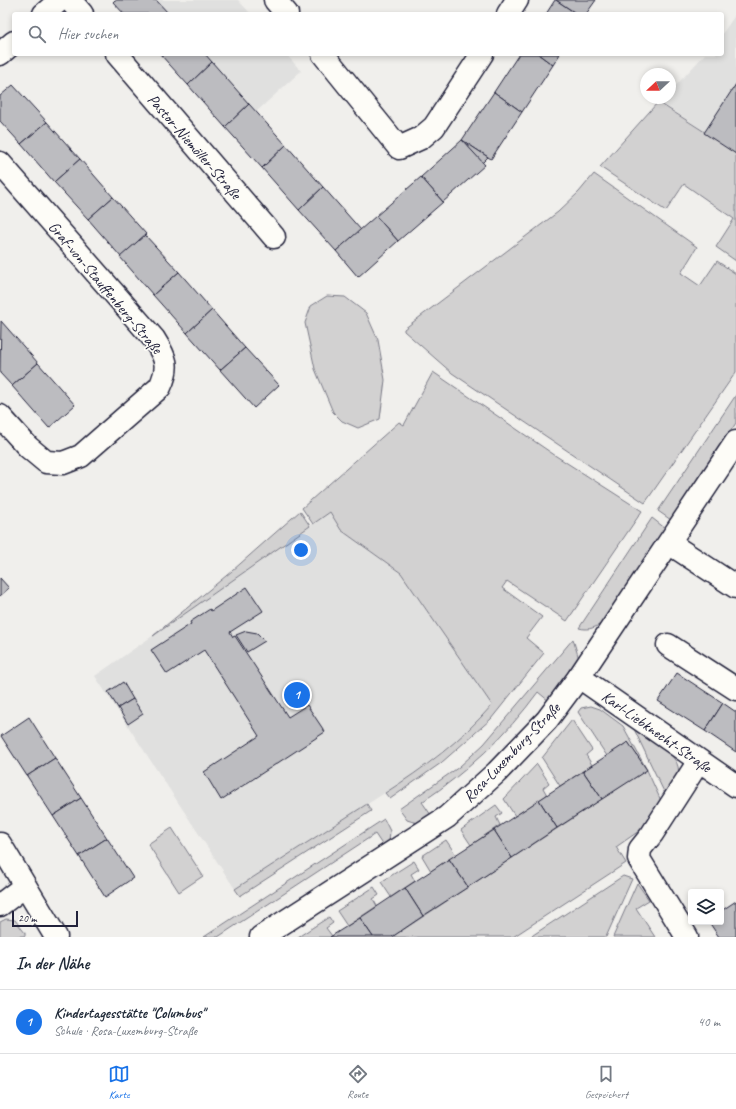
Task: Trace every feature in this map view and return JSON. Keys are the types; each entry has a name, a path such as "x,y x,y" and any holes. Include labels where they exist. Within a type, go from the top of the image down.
{"street":[{"path":"46,12 60,0"},
{"path":"70,0 80,12"},
{"path":"275,0 285,12"},
{"path":"509,12 517,0"},
{"path":"0,54 12,44"},
{"name":"Pastor-Niemöller-Straße","path":"119,56 274,237"},
{"path":"325,56 399,148 421,138 434,127 481,56"},
{"name":"Graf-von-Stauffenberg-Straße","path":"0,163 154,339 165,356 167,373 160,387 81,456 63,463 46,462 28,447 0,416"},
{"name":"Rosa-Luxemburg-Straße","path":"261,937 447,817 497,772 547,720 578,677 736,442"},
{"path":"669,543 736,587"},
{"path":"668,645 736,689"},
{"name":"Karl-Liebknecht-Straße","path":"578,677 736,786"},
{"path":"687,937 639,859 640,849 652,834 699,760"},
{"path":"0,844 56,937"},
{"path":"0,905 25,886"}],"shaded area":[{"path":"156,0 238,0 249,12 167,12"},
{"path":"736,14 736,152 663,104 676,104 676,85 703,56 724,56 724,31"},
{"path":"207,56 288,56 301,71 256,112 249,104 225,127 188,85 212,63"},
{"path":"656,104 661,104 736,152 736,261 716,247 734,219 684,184 666,211 600,167"},
{"path":"594,174 697,247 681,273 700,286 717,261 736,274 736,372 645,503 452,373 404,331 404,329 558,212 579,192"},
{"path":"327,296 345,297 366,313 378,340 385,380 380,419 358,428 342,421 333,412 315,369 305,323 311,306"},
{"path":"433,372 556,456 642,511 567,621 507,581 502,588 542,617 526,638 544,653 491,719 441,763 390,799 385,793 442,753 468,730 492,705 401,573 341,530 330,512 313,524 302,508 399,422 404,425"},
{"path":"736,395 736,423 671,520 658,511"},
{"path":"300,511 310,526 153,636 232,571"},
{"path":"330,512 341,530 401,573 492,705 463,736 408,778 235,889 95,676"},
{"path":"652,518 666,529 605,621 593,628 579,628"},
{"path":"573,639 579,659 550,702 538,692 513,724 485,752 455,778 422,802 431,815 417,823 407,820 399,809 459,767 484,744"},
{"path":"591,706 600,709 623,726 647,770 662,803 649,824 616,847 626,863 513,937 392,937 646,770 628,742 607,756 578,712 581,708"},
{"path":"572,720 592,750 586,755 592,765 560,786 542,758"},
{"path":"634,729 663,747 675,760 678,767 678,774 666,796"},
{"path":"537,764 549,783 543,788 547,795 515,816 504,799"},
{"path":"367,804 371,811 240,896 235,889"},
{"path":"496,805 502,813 496,817 500,825 471,845 461,830"},
{"path":"384,819 390,831 389,842 383,846 375,834 218,937 204,937"},
{"path":"172,828 203,876 179,892 148,844"},
{"path":"446,840 456,855 431,871 422,856"},
{"path":"414,861 419,869 411,874 415,881 391,897 381,882"},
{"path":"623,876 632,879 606,937 530,937"},
{"path":"637,883 649,900 636,908 655,937 613,937"},
{"path":"374,887 379,895 373,899 377,906 347,926 337,911"},
{"path":"329,917 333,923 326,928 332,936 298,937"},
{"path":"6,919 15,920 25,933 25,936 0,937 0,922"}],"building":[{"path":"115,0 156,0 167,12 122,12 113,2"},
{"path":"556,0 574,12 547,12"},
{"path":"556,0 596,0 587,12 574,12"},
{"path":"162,56 207,56 212,62 188,85"},
{"path":"518,56 541,56 553,65 522,112 494,92"},
{"path":"541,56 559,56 553,65"},
{"path":"212,62 249,104 225,127 188,85"},
{"path":"736,84 736,154 704,133"},
{"path":"13,85 47,122 21,144 0,121 0,96"},
{"path":"494,92 522,112 491,159 462,140"},
{"path":"249,104 286,145 262,168 225,127"},
{"path":"47,122 80,159 54,182 21,144"},
{"path":"462,140 488,157 482,163"},
{"path":"462,140 485,165 443,202 421,177"},
{"path":"286,145 323,187 299,210 262,168"},
{"path":"80,159 113,197 88,219 54,182"},
{"path":"421,177 443,202 398,241 376,216"},
{"path":"323,187 361,230 336,251 299,210"},
{"path":"113,197 146,234 121,257 88,219"},
{"path":"376,216 398,241 358,277 336,251"},
{"path":"145,235 179,272 153,295 120,257"},
{"path":"179,272 212,310 187,333 153,295"},
{"path":"212,310 245,348 220,370 187,333"},
{"path":"1,321 38,363 12,386 0,373"},
{"path":"245,348 279,385 254,408 220,370"},
{"path":"38,363 75,405 49,428 12,386"},
{"path":"0,578 9,588 0,596"},
{"path":"247,587 263,611 230,632 233,637 235,636 288,717 307,705 325,732 221,800 204,772 259,736 204,650 167,674 151,650 191,624 190,622 210,609 211,611"},
{"path":"246,631 257,633 265,641 247,652 236,635"},
{"path":"677,673 723,703 705,731 658,701"},
{"path":"123,682 133,699 118,708 108,692"},
{"path":"133,699 143,714 128,724 118,708"},
{"path":"723,703 736,712 736,752 705,731"},
{"path":"29,717 55,758 27,776 1,736"},
{"path":"628,742 647,770 602,799 583,771"},
{"path":"55,758 81,798 53,816 27,776"},
{"path":"583,771 602,799 557,828 539,800"},
{"path":"81,798 107,838 79,856 53,816"},
{"path":"539,800 557,828 512,858 494,830"},
{"path":"494,830 512,858 468,887 449,859"},
{"path":"107,838 133,878 105,897 79,856"},
{"path":"449,859 468,887 423,916 405,888"},
{"path":"405,888 423,916 392,937 373,937 360,918"},
{"path":"736,901 736,937 719,937 711,925 724,925 724,909"},
{"path":"360,918 373,937 330,937 341,930"}],"place":[{"name":"Kindertagesstätte \"Columbus\"","path":"297,695"}]}
